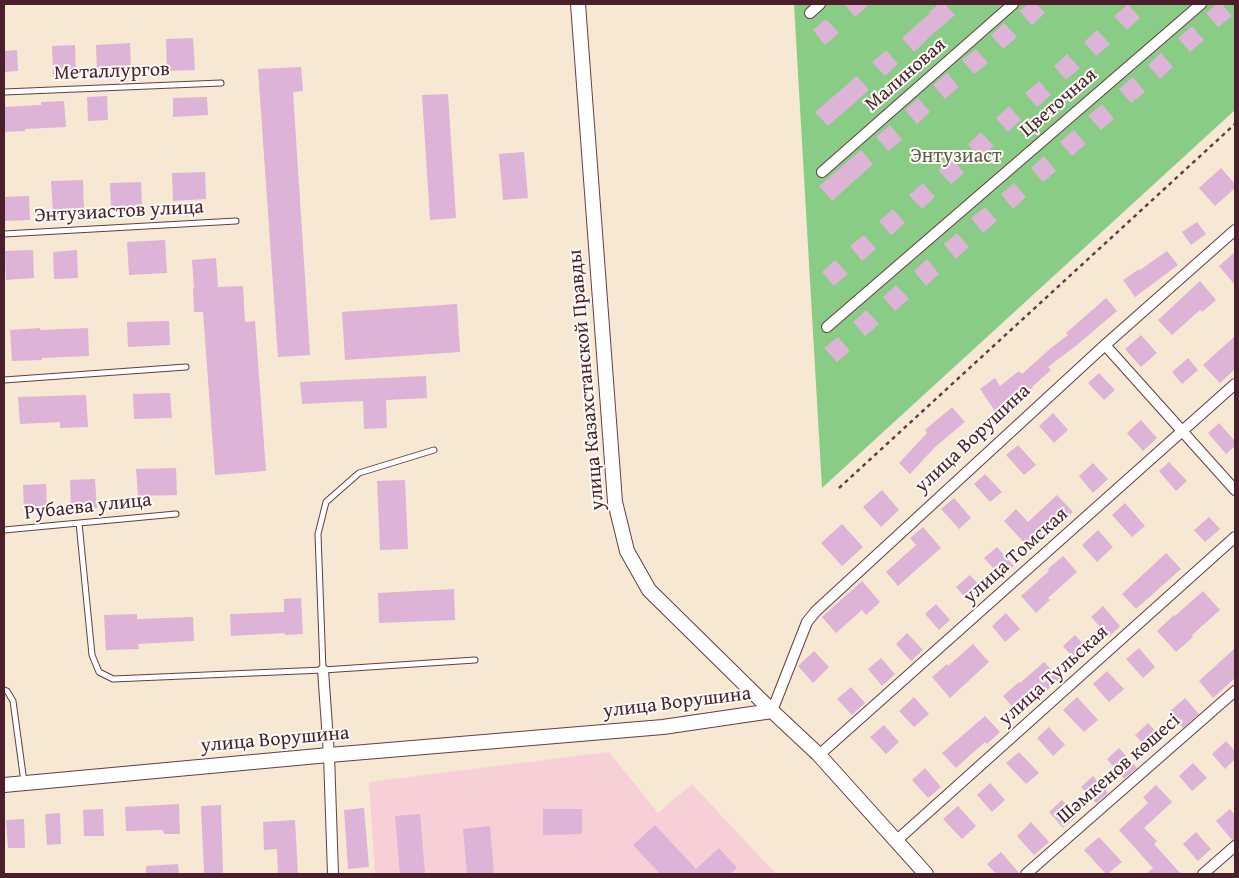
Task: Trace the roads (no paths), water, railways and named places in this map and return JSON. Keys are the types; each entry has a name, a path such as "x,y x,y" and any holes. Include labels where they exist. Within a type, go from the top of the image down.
{"street":[{"name":"улица Казахстанской Правды","path":"578,4 615,502 626,550 649,590 819,755 926,874"},
{"path":"810,13 820,4"},
{"name":"Малиновая","path":"822,172 1013,4"},
{"name":"Цветочная","path":"828,327 1201,4"},
{"name":"улица Ворушина","path":"4,785 663,727 772,711 807,622 816,610 1105,345 1235,230"},
{"path":"1105,345 1235,490"},
{"name":"улица Томская","path":"819,755 1235,384"},
{"name":"улица Тульская","path":"896,841 1235,538"},
{"path":"323,670 329,755 333,874"},
{"name":"Шәмкенов көшесі","path":"1026,874 1235,691"},
{"path":"1203,874 1235,846"}],"lane":[{"name":"Металлургов","path":"4,92 221,83"},
{"name":"Энтузиастов улица","path":"4,234 236,221"},
{"path":"4,380 186,367"},
{"path":"323,670 318,534 326,502 359,473 434,450"},
{"name":"Рубаева улица","path":"4,530 176,514"},
{"path":"79,524 92,655 99,672 113,679 323,670 474,660"},
{"path":"4,690 7,691 13,701 24,784"}],"park label":[{"name":"Энтузиаст","path":"956,157"}]}
